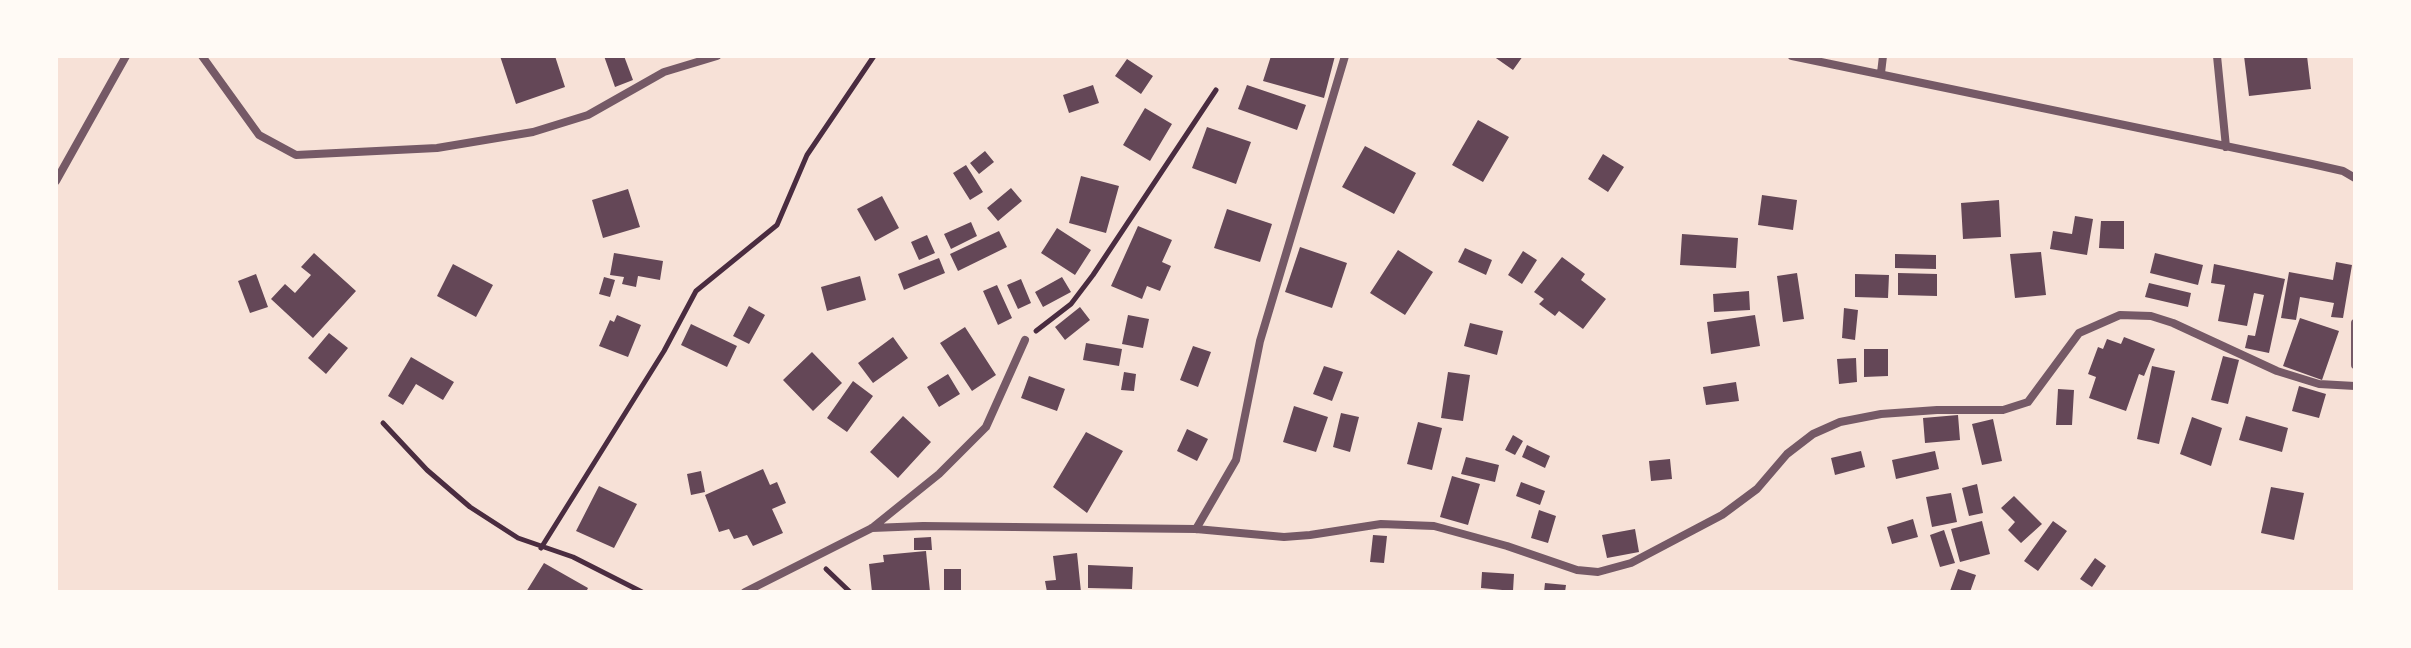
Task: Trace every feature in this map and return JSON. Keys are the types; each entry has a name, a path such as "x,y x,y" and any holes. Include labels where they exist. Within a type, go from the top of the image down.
{"street":[{"path":"56,181 126,56"},
{"path":"202,56 259,135 296,155 437,148 533,132 588,115 664,72 717,56"},
{"path":"1196,529 1236,460 1260,341 1345,56"},
{"path":"1792,56 2312,164 2343,171 2355,178"},
{"path":"1881,73 1883,56"},
{"path":"2217,56 2226,147"},
{"path":"872,528 1196,529 1284,537 1381,524 1434,526 1577,570 1598,572 1631,563 1722,515 1757,489 1787,454 1813,434 1840,422 1881,414 2003,410 2028,402 2079,333 2120,315 2151,316 2173,323 2277,371 2319,384 2355,386"},
{"path":"2355,323 2355,365"},
{"path":"745,592 872,528 939,474 986,427 1025,340"}],"path":[{"path":"541,548 664,351 696,291 777,225 807,155 874,56"},
{"path":"1025,340 1071,304 1216,90"},
{"path":"383,423 427,470 470,507 518,538 573,557 642,592"},
{"path":"813,558 850,592"}],"building":[{"path":"500,56 555,56 565,87 516,104"},
{"path":"604,56 624,56 633,80 615,87"},
{"path":"1271,56 1335,56 1324,98 1263,81"},
{"path":"1493,56 1523,56 1513,70"},
{"path":"2244,56 2307,56 2311,89 2249,96"},
{"path":"1127,59 1153,76 1141,94 1115,76"},
{"path":"1093,85 1099,103 1069,113 1063,95"},
{"path":"1247,85 1306,105 1297,130 1238,109"},
{"path":"1145,108 1172,124 1150,161 1123,145"},
{"path":"1478,120 1509,137 1483,182 1452,165"},
{"path":"1207,127 1251,142 1236,184 1192,168"},
{"path":"1365,146 1416,173 1394,214 1342,187"},
{"path":"985,151 994,162 979,174 970,163"},
{"path":"1603,154 1624,167 1608,192 1588,179"},
{"path":"966,165 983,192 970,200 953,173"},
{"path":"1081,176 1119,186 1106,233 1069,223"},
{"path":"1011,188 1022,201 998,221 987,208"},
{"path":"628,189 640,227 603,238 592,200"},
{"path":"1762,195 1797,200 1793,230 1758,225"},
{"path":"882,196 899,228 875,241 857,209"},
{"path":"1999,200 2001,237 1963,239 1961,203"},
{"path":"1227,209 1272,224 1260,262 1214,248"},
{"path":"2075,216 2093,219 2087,255 2050,249 2053,231 2072,234"},
{"path":"2101,221 2124,221 2124,249 2099,248"},
{"path":"971,222 977,236 951,249 944,234"},
{"path":"1138,226 1172,240 1162,262 1171,266 1160,291 1147,286 1142,299 1111,286"},
{"path":"1057,228 1091,250 1075,275 1041,253"},
{"path":"999,231 1007,247 958,271 950,254"},
{"path":"1682,234 1738,238 1736,268 1680,265"},
{"path":"927,235 935,253 919,260 911,242"},
{"path":"1300,247 1347,263 1332,308 1285,292"},
{"path":"1465,248 1492,260 1486,275 1458,262"},
{"path":"1398,250 1433,272 1405,315 1370,293"},
{"path":"1523,251 1537,260 1522,284 1508,275"},
{"path":"2041,252 2046,295 2015,298 2010,254"},
{"path":"314,253 356,291 313,338 271,299 285,284 295,293 311,275 301,267"},
{"path":"614,253 663,261 660,280 638,276 636,287 622,284 624,277 610,275"},
{"path":"2155,253 2203,265 2198,285 2150,273"},
{"path":"1895,254 1936,255 1936,269 1895,268"},
{"path":"1562,257 1585,274 1581,280 1606,299 1583,329 1559,311 1555,316 1539,304 1544,299 1534,292"},
{"path":"939,258 945,273 904,290 898,274"},
{"path":"2336,262 2352,265 2343,318 2331,317 2334,303 2300,297 2296,320 2281,318 2289,272 2333,280"},
{"path":"453,264 493,285 476,317 437,296"},
{"path":"2214,264 2285,279 2269,353 2245,348 2248,335 2255,336 2264,295 2254,293 2247,326 2218,321 2225,285 2211,283"},
{"path":"1797,273 1804,319 1783,322 1777,276"},
{"path":"1898,273 1937,274 1937,296 1898,295"},
{"path":"256,274 268,307 250,313 238,281"},
{"path":"1855,274 1889,275 1888,298 1855,297"},
{"path":"860,276 866,300 827,311 821,287"},
{"path":"604,277 615,280 610,297 599,294"},
{"path":"1062,277 1071,292 1043,307 1035,292"},
{"path":"1021,279 1031,303 1018,309 1007,285"},
{"path":"2149,283 2191,293 2188,307 2145,297"},
{"path":"997,285 1012,318 998,325 983,291"},
{"path":"1749,291 1750,310 1714,312 1713,294"},
{"path":"749,306 765,315 749,344 733,336"},
{"path":"1080,307 1090,320 1065,340 1055,327"},
{"path":"1844,308 1858,310 1855,340 1842,338"},
{"path":"617,315 641,325 628,357 599,346 610,320 614,322"},
{"path":"1128,315 1149,319 1143,348 1122,344"},
{"path":"1755,315 1760,346 1711,354 1707,322"},
{"path":"2300,318 2339,331 2322,380 2283,366"},
{"path":"1470,323 1503,331 1497,355 1464,346"},
{"path":"691,324 737,346 727,367 681,345"},
{"path":"965,327 996,375 972,391 940,343"},
{"path":"329,333 348,348 326,374 308,358"},
{"path":"893,337 908,358 873,383 858,363"},
{"path":"2124,337 2155,349 2144,376 2139,374 2126,411 2089,398 2096,377 2088,374 2098,347 2103,349 2107,339 2121,344"},
{"path":"1086,343 1122,349 1119,366 1083,360"},
{"path":"1193,346 1211,352 1198,387 1180,380"},
{"path":"1864,349 1888,349 1888,376 1864,377"},
{"path":"812,352 842,383 813,411 783,380"},
{"path":"2223,356 2239,360 2228,404 2211,400"},
{"path":"411,357 454,382 443,400 416,384 403,405 388,396"},
{"path":"1856,358 1857,382 1839,384 1837,359"},
{"path":"1324,366 1343,372 1332,401 1313,394"},
{"path":"2152,366 2175,371 2159,444 2137,439"},
{"path":"1124,372 1136,374 1134,391 1121,390"},
{"path":"1448,372 1470,375 1463,421 1441,418"},
{"path":"948,374 960,394 939,407 927,387"},
{"path":"1029,376 1065,389 1057,411 1021,398"},
{"path":"853,381 873,396 847,432 827,418"},
{"path":"1736,382 1739,401 1706,405 1703,387"},
{"path":"2299,386 2326,394 2319,418 2292,411"},
{"path":"2058,389 2074,390 2072,425 2056,425"},
{"path":"1294,406 1328,417 1316,452 1283,442"},
{"path":"1341,413 1359,417 1350,452 1333,447"},
{"path":"1958,415 1960,440 1925,443 1923,418"},
{"path":"903,416 931,442 898,478 870,452"},
{"path":"2246,416 2288,428 2282,452 2239,440"},
{"path":"2192,417 2222,428 2211,466 2180,454"},
{"path":"1993,419 2002,461 1982,465 1972,424"},
{"path":"1418,422 1442,428 1432,470 1407,464"},
{"path":"1187,429 1208,439 1197,461 1177,451"},
{"path":"1086,432 1123,451 1087,513 1053,487"},
{"path":"1513,435 1523,441 1515,455 1505,450"},
{"path":"1527,445 1550,456 1545,468 1522,457"},
{"path":"1861,451 1865,467 1835,475 1831,458"},
{"path":"1935,451 1939,469 1896,479 1892,460"},
{"path":"1466,457 1499,465 1495,482 1461,474"},
{"path":"1670,459 1672,479 1651,481 1649,461"},
{"path":"763,469 770,485 777,482 786,503 772,509 783,533 753,546 747,535 734,539 729,529 719,532 705,495"},
{"path":"701,471 705,492 691,495 687,474"},
{"path":"1452,476 1480,484 1468,525 1440,517"},
{"path":"1521,482 1545,491 1540,505 1516,496"},
{"path":"1977,484 1983,513 1969,516 1962,488"},
{"path":"599,486 637,504 614,548 576,531"},
{"path":"2271,487 2304,493 2294,540 2261,533"},
{"path":"1951,493 1957,522 1932,527 1926,497"},
{"path":"2014,496 2042,524 2021,543 2008,530 2015,522 2001,508"},
{"path":"1539,510 1556,516 1548,543 1531,538"},
{"path":"1913,519 1918,537 1892,544 1887,527"},
{"path":"1982,521 1990,554 1960,562 1951,529"},
{"path":"2053,521 2067,531 2038,571 2024,561"},
{"path":"1635,529 1639,552 1607,558 1602,535"},
{"path":"1944,530 1955,563 1940,567 1930,535"},
{"path":"1373,535 1387,536 1384,563 1370,562"},
{"path":"931,537 932,550 914,550 914,538"},
{"path":"926,551 930,592 872,592 869,564 884,562 883,555"},
{"path":"1077,553 1081,592 1047,592 1045,581 1056,580 1053,556"},
{"path":"2095,558 2106,566 2092,587 2080,579"},
{"path":"544,563 588,588 586,592 526,592"},
{"path":"1088,565 1133,567 1132,589 1088,588"},
{"path":"944,569 961,569 961,592 944,592"},
{"path":"1958,569 1976,575 1970,592 1950,591"},
{"path":"1482,572 1514,574 1513,591 1481,588"},
{"path":"1545,583 1566,585 1565,592 1544,592"}]}
